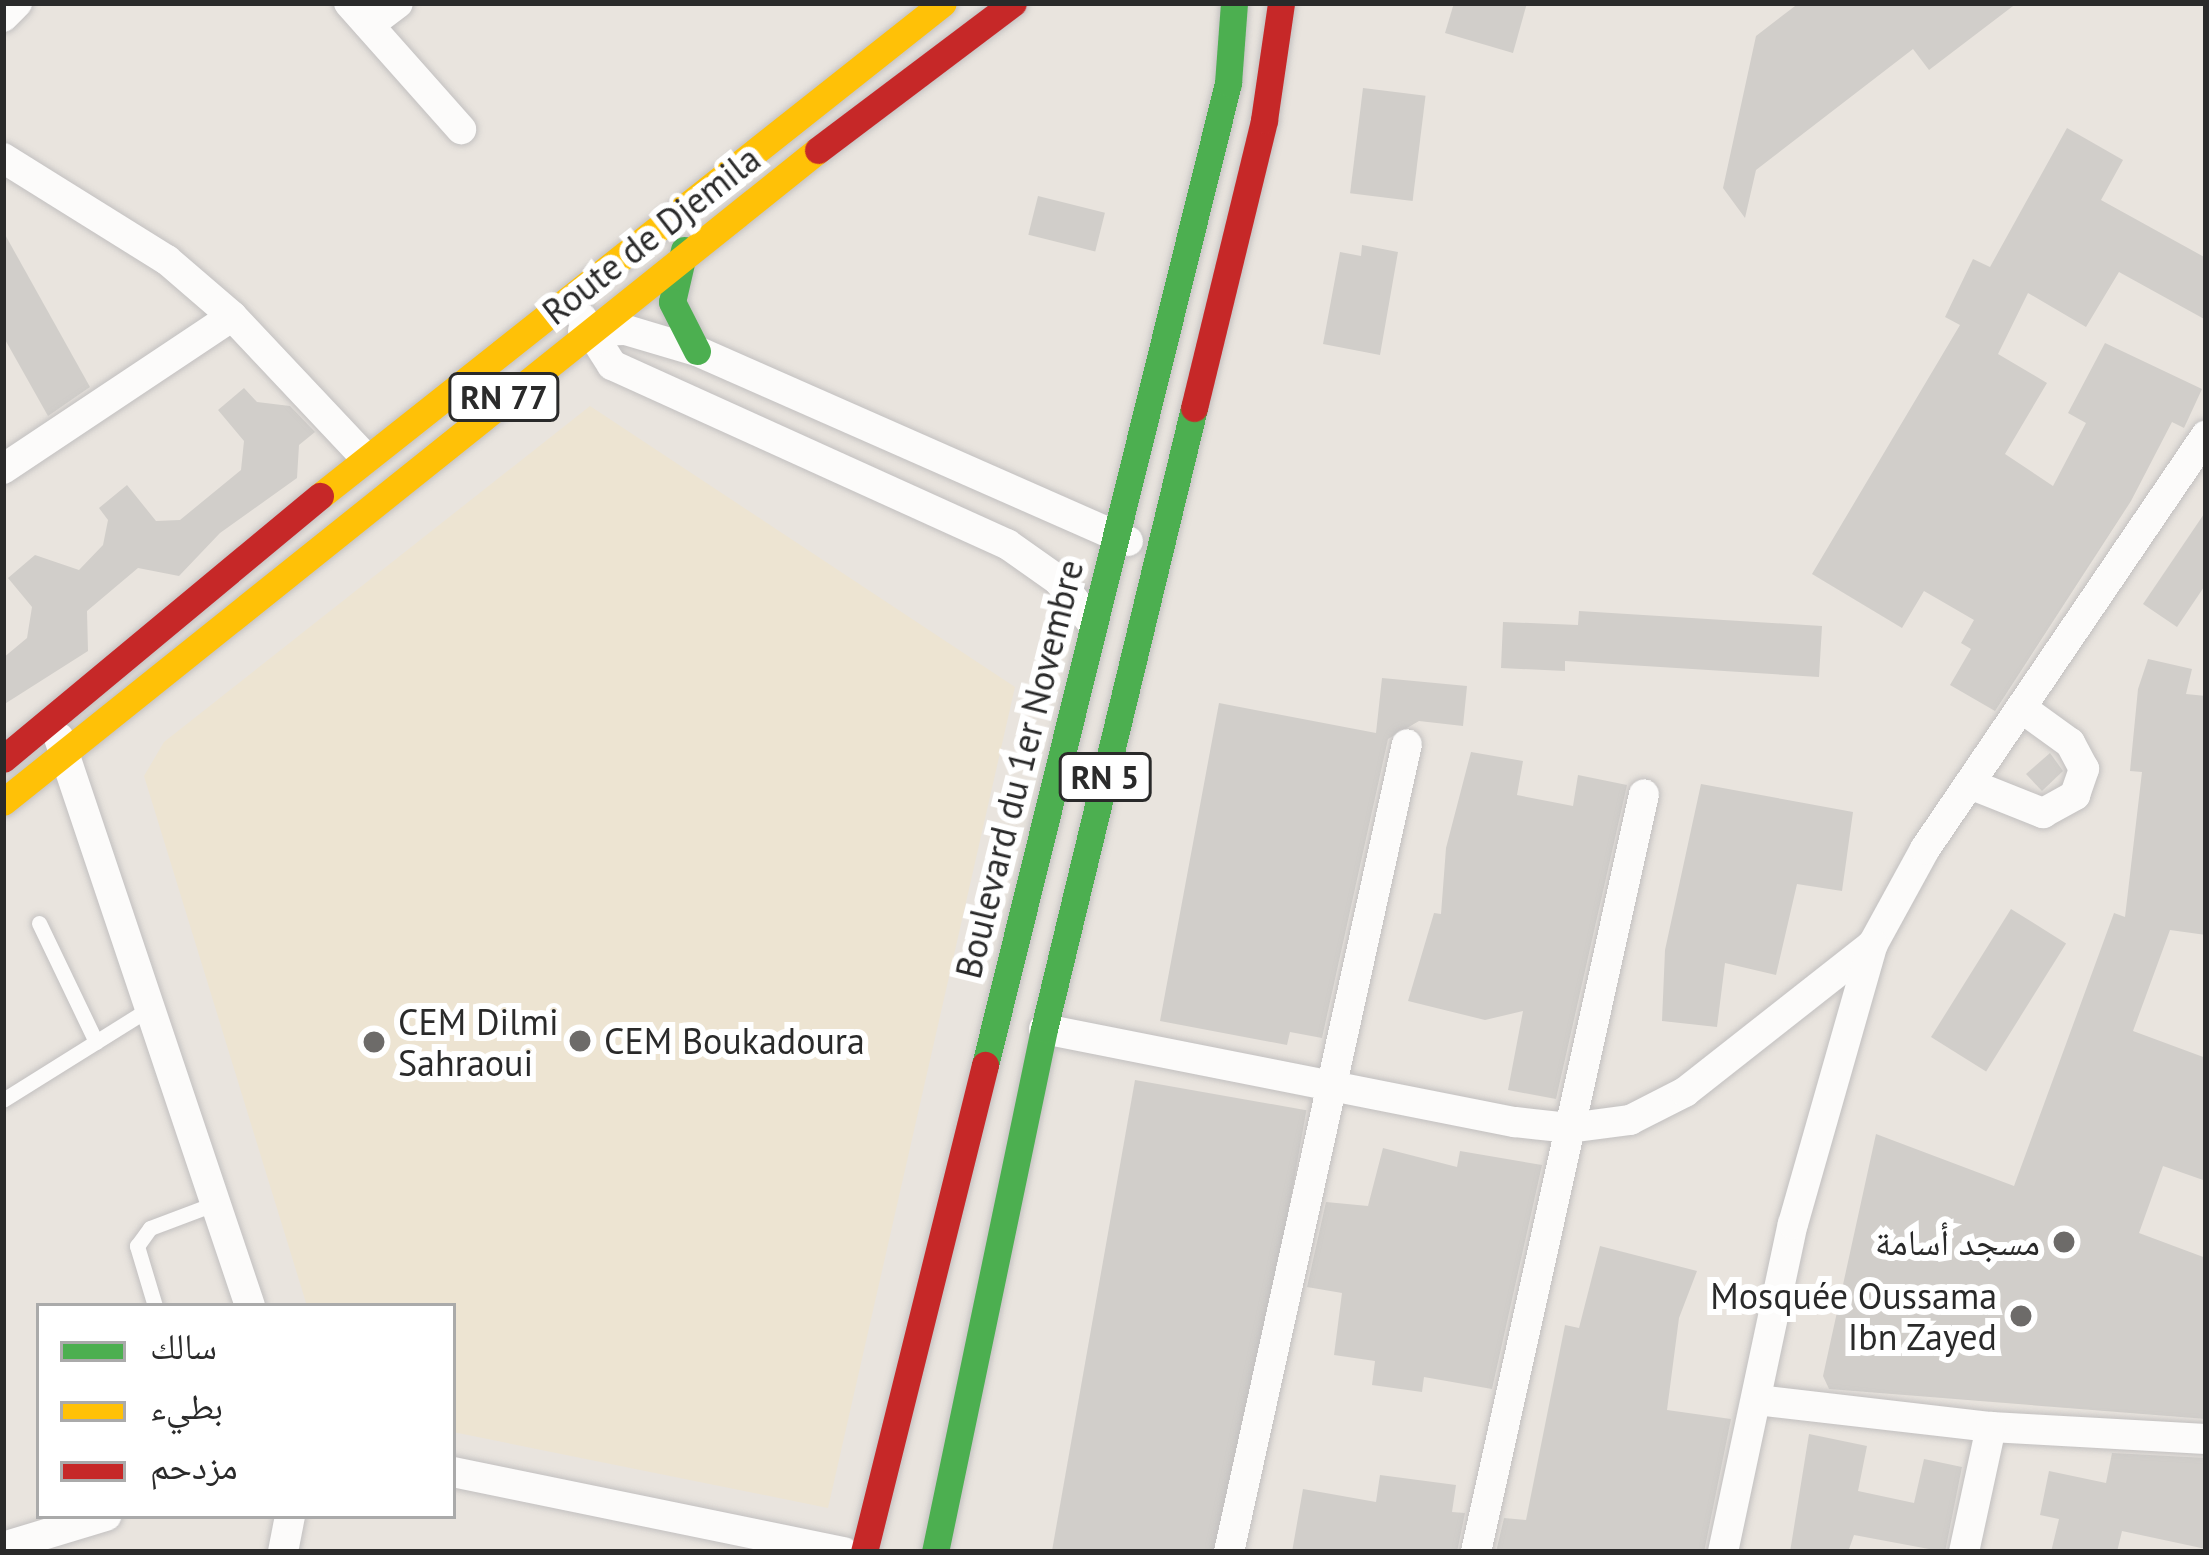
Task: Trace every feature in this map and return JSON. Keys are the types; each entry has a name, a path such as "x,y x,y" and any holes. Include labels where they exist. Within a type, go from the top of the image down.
{"main road":[{"name":"Route de Djemila","path":"3,802 684,250 1013,3"},
{"path":"1201,3 1231,62"},
{"name":"Boulevard du 1er Novembre","path":"864,1552 1113,531 1170,325 1231,62 1234,3"},
{"name":"RN 5","path":"935,1552 1044,1029 1264,120 1281,3"},
{"name":"Route de Djemila","path":"3,759 366,458 576,295 929,8"},
{"path":"684,250 672,302 697,351"},
{"path":"1170,325 1213,335"}],"street":[{"path":"3,17 17,3"},
{"path":"398,3 359,14 460,129"},
{"path":"929,8 947,56"},
{"path":"3,158 167,260 232,316 366,458"},
{"path":"576,295 586,331 613,365 1007,544 1058,580 1093,625"},
{"path":"3,469 232,316"},
{"path":"522,336 626,330 697,351 1113,531 1154,574"},
{"path":"1724,1552 1793,1224 1873,944 1970,784 2206,436"},
{"path":"1970,784 2043,813 2075,795 2084,770 2070,742 2023,709"},
{"path":"48,723 68,749 147,1010 249,1303"},
{"path":"1229,1552 1407,744"},
{"path":"1476,1552 1644,794"},
{"path":"1044,1029 1569,1128 1630,1120 1685,1092 1873,944"},
{"path":"1757,1400 1991,1427 2206,1439"},
{"path":"1964,1552 1991,1427"},
{"path":"456,1473 844,1552"},
{"path":"3,1547 96,1519"},
{"path":"284,1552 290,1519"}],"lane":[{"path":"40,923 96,1042"},
{"path":"3,1100 147,1010"},
{"path":"153,1303 137,1246 150,1228 214,1204"}],"shaded area":[{"name":"CEM Boukadoura","path":"590,406 1015,687 828,1508 456,1433 456,1303 306,1303 144,776 164,742"}],"building":[{"path":"1454,3 1527,3 1513,53 1445,33"},
{"path":"1799,3 2017,3 1929,70 1913,49 1756,170 1745,218 1723,188 1756,36"},
{"path":"1363,88 1426,96 1413,201 1350,193"},
{"path":"2067,128 2123,160 2101,200 2206,258 2206,320 2119,272 2086,327 2028,293 1998,354 2047,383 2005,454 2053,486 2086,423 2068,413 2105,343 2202,389 2184,428 2172,422 2131,501 1995,711 1950,685 1971,649 1961,643 1974,620 1924,591 1902,628 1812,574 1960,325 1945,317 1973,259 1990,267"},
{"path":"1038,196 1105,213 1095,252 1028,235"},
{"path":"3,231 90,387 48,416 3,336"},
{"path":"1362,245 1398,252 1380,355 1323,344 1340,252 1361,256"},
{"path":"244,388 257,402 290,406 315,432 299,445 297,478 220,533 179,576 138,568 87,611 88,651 3,705 3,658 27,638 32,607 8,578 35,555 79,570 103,545 108,520 99,508 127,485 156,521 180,520 241,470 244,441 218,410"},
{"path":"2206,511 2206,584 2177,627 2143,604"},
{"path":"1579,611 1822,626 1819,677 1565,661 1565,671 1501,668 1503,622 1578,625"},
{"path":"2148,659 2192,669 2186,694 2206,696 2206,935 2170,930 2133,1031 2206,1058 2206,1181 2163,1166 2139,1233 2206,1258 2206,1419 1829,1389 1823,1376 1876,1134 2014,1186 2114,913 2125,917 2142,772 2130,771 2138,689"},
{"path":"1382,678 1467,686 1463,726 1419,721 1388,739 1322,1038 1290,1032 1287,1045 1160,1021 1219,703 1376,733"},
{"path":"1471,752 1523,761 1517,795 1573,806 1578,775 1627,785 1556,1099 1508,1090 1523,1011 1485,1020 1408,1001 1434,913 1441,914 1446,848"},
{"path":"2050,753 2063,771 2042,791 2026,774"},
{"path":"1701,784 1853,812 1842,891 1797,884 1776,975 1725,963 1717,1027 1662,1021 1665,950"},
{"path":"2011,909 2066,943 1986,1072 1931,1037"},
{"path":"1135,1080 1306,1110 1228,1552 1052,1552"},
{"path":"1383,1148 1457,1167 1460,1151 1542,1165 1492,1389 1424,1377 1422,1392 1372,1385 1375,1361 1334,1355 1342,1293 1307,1287 1326,1202 1368,1206"},
{"path":"1600,1246 1697,1271 1679,1318 1667,1410 1731,1419 1704,1552 1496,1552 1504,1518 1526,1520 1565,1325 1579,1328"},
{"path":"1809,1434 1867,1446 1858,1491 1914,1503 1924,1459 1962,1467 1945,1552 1854,1535 1848,1552 1790,1552"},
{"path":"2112,1453 2206,1458 2206,1549 2122,1531 2117,1552 2051,1552 2059,1519 2040,1515 2049,1471 2106,1483"},
{"path":"1380,1475 1456,1485 1452,1512 1465,1513 1457,1552 1292,1552 1303,1489 1376,1502"}],"traffic: fast":[{"path":"985,1065 1228,83 1234,3"},
{"path":"684,250 672,302 697,351"},
{"path":"935,1552 1044,1029 1194,408"}],"traffic: slow":[{"path":"320,496 943,3"},
{"path":"3,802 818,150"}],"traffic: jam":[{"path":"818,150 1013,3"},
{"path":"1194,408 1264,120 1281,3"},
{"path":"3,759 320,496"},
{"path":"864,1552 985,1065"}],"place":[{"name":"CEM Boukadoura","path":"580,1041"},
{"name":"CEM Dilmi Sahraoui","path":"374,1042"},
{"name":"مسجد أسامة","path":"2064,1242"},
{"name":"Mosquée Oussama Ibn Zayed","path":"2021,1316"}]}
